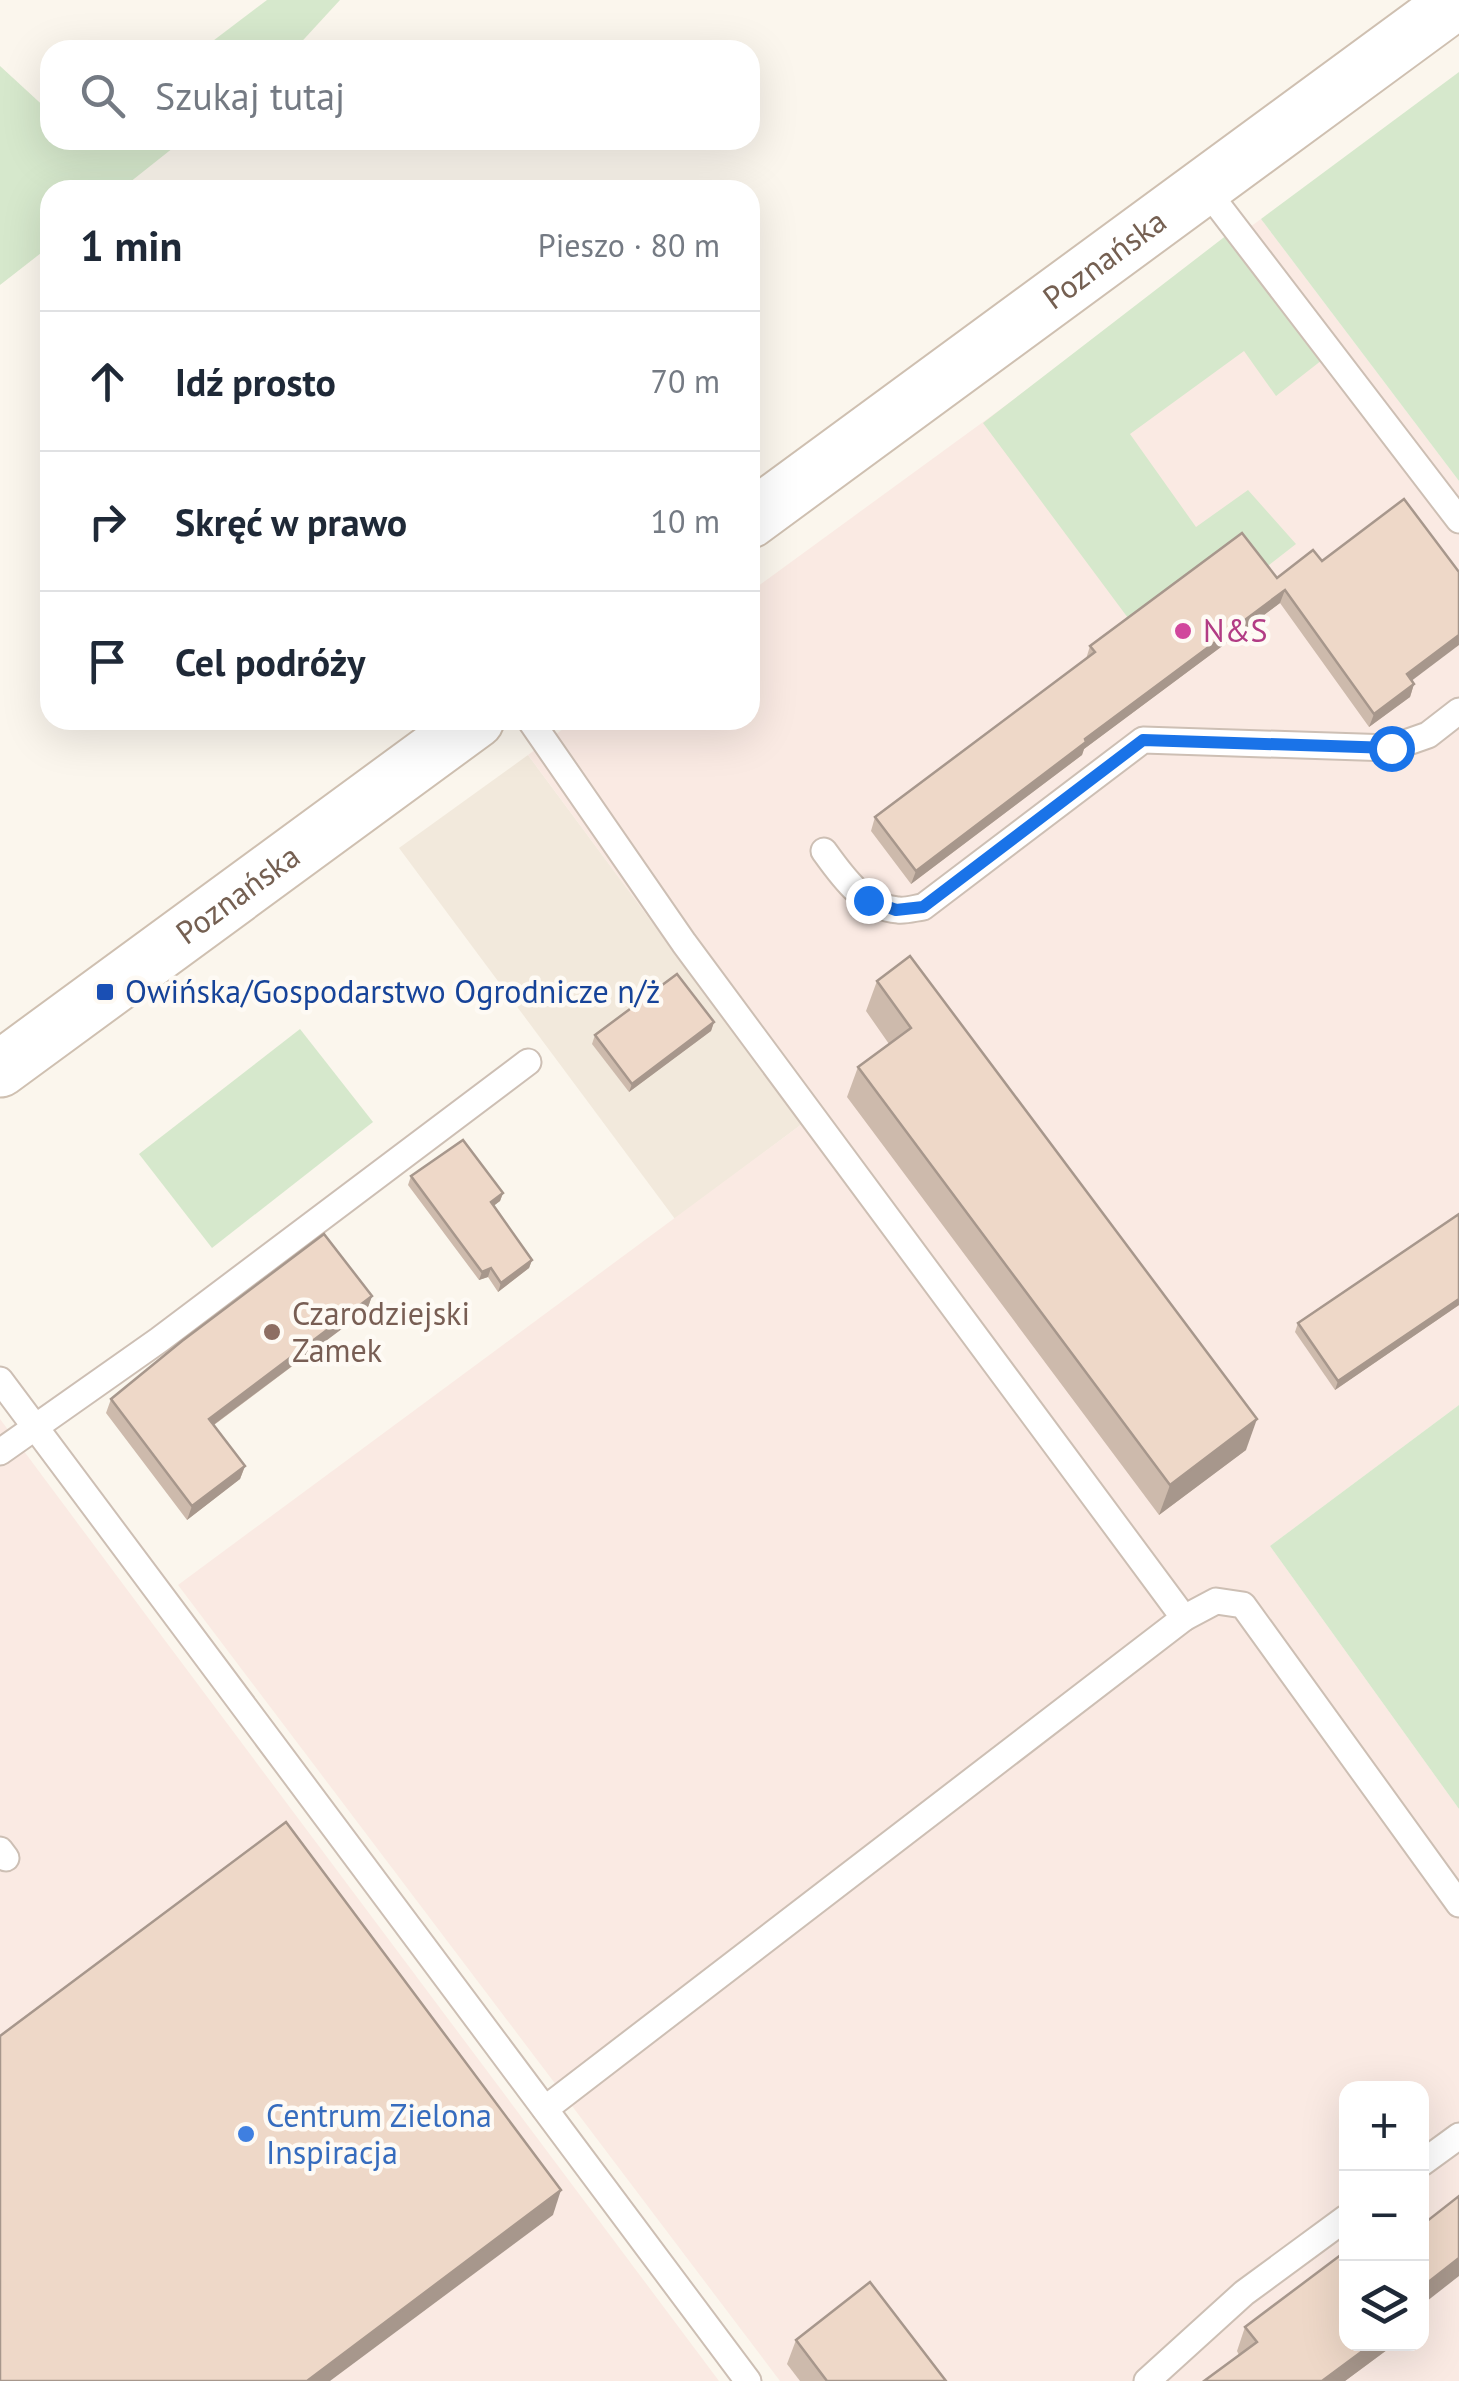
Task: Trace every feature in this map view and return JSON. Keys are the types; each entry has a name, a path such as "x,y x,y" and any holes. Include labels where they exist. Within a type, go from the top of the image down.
{"main road":[{"name":"Poznańska","path":"760,513 1458,0"},
{"name":"Poznańska","path":"3,1062 462,730"}],"lane":[{"path":"1204,187 1459,520"},
{"path":"824,851 845,880 868,900 896,910 923,907 1143,740 1391,748 1428,735 1459,711"},
{"path":"537,730 696,959 1184,1618"},
{"path":"0,1452 159,1340 528,1062"},
{"path":"0,1380 748,2381"},
{"path":"545,2110 1184,1618 1216,1600 1243,1605 1459,1904"},
{"path":"1429,2158 1459,2136"},
{"path":"1147,2381 1244,2294 1339,2223"}],"shaded area":[{"path":"1261,219 1459,481 1459,1405 1270,1546 1459,1809 1459,2381 780,2381 178,1585 802,1124 528,755 562,730 760,730 760,585"},
{"path":"528,755 802,1124 675,1219 399,848"},
{"path":"0,1419 146,1615 719,2381 0,2381"}],"green space":[{"path":"267,0 340,0 303,40 214,40"},
{"path":"0,66 40,103 40,150 170,150 133,180 40,180 40,254 0,285"},
{"path":"1459,72 1459,481 1261,219"},
{"path":"1236,228 1331,353 1276,396 1244,351 1130,434 1196,527 1248,490 1296,544 1260,572 1131,622 983,423"},
{"path":"300,1029 373,1122 212,1248 139,1154"},
{"path":"1459,1405 1459,1809 1270,1546"}],"building":[{"path":"1404,499 1459,572 1459,635 1407,674 1414,684 1374,714 1285,590 916,871 875,817 1095,652 1090,646 1242,533 1277,578 1313,550 1322,561"},
{"path":"910,956 1257,1419 1170,1485 858,1067 911,1028 877,981"},
{"path":"677,974 714,1022 632,1084 595,1035"},
{"path":"463,1140 503,1193 491,1202 532,1260 501,1283 491,1268 482,1272 411,1176"},
{"path":"1459,1214 1459,1299 1338,1381 1298,1323"},
{"path":"324,1234 372,1296 209,1419 245,1466 192,1506 111,1399"},
{"name":"Centrum Zielona Inspiracja","path":"286,1822 561,2190 307,2381 0,2381 0,2036"},
{"path":"1459,2196 1459,2258 1429,2282 1429,2261 1429,2220"},
{"path":"1339,2256 1339,2351 1363,2351 1322,2381 1204,2381 1257,2342 1245,2327"},
{"path":"870,2282 946,2381 827,2381 796,2340"}],"place":[{"name":"N&S","path":"1183,631"},
{"name":"Owińska/Gospodarstwo Ogrodnicze n/ż","path":"105,992"},
{"name":"Czarodziejski Zamek","path":"272,1332"},
{"name":"Centrum Zielona Inspiracja","path":"246,2134"}],"route":[{"path":"868,900 896,910 923,907 1143,740 1391,748"}]}
